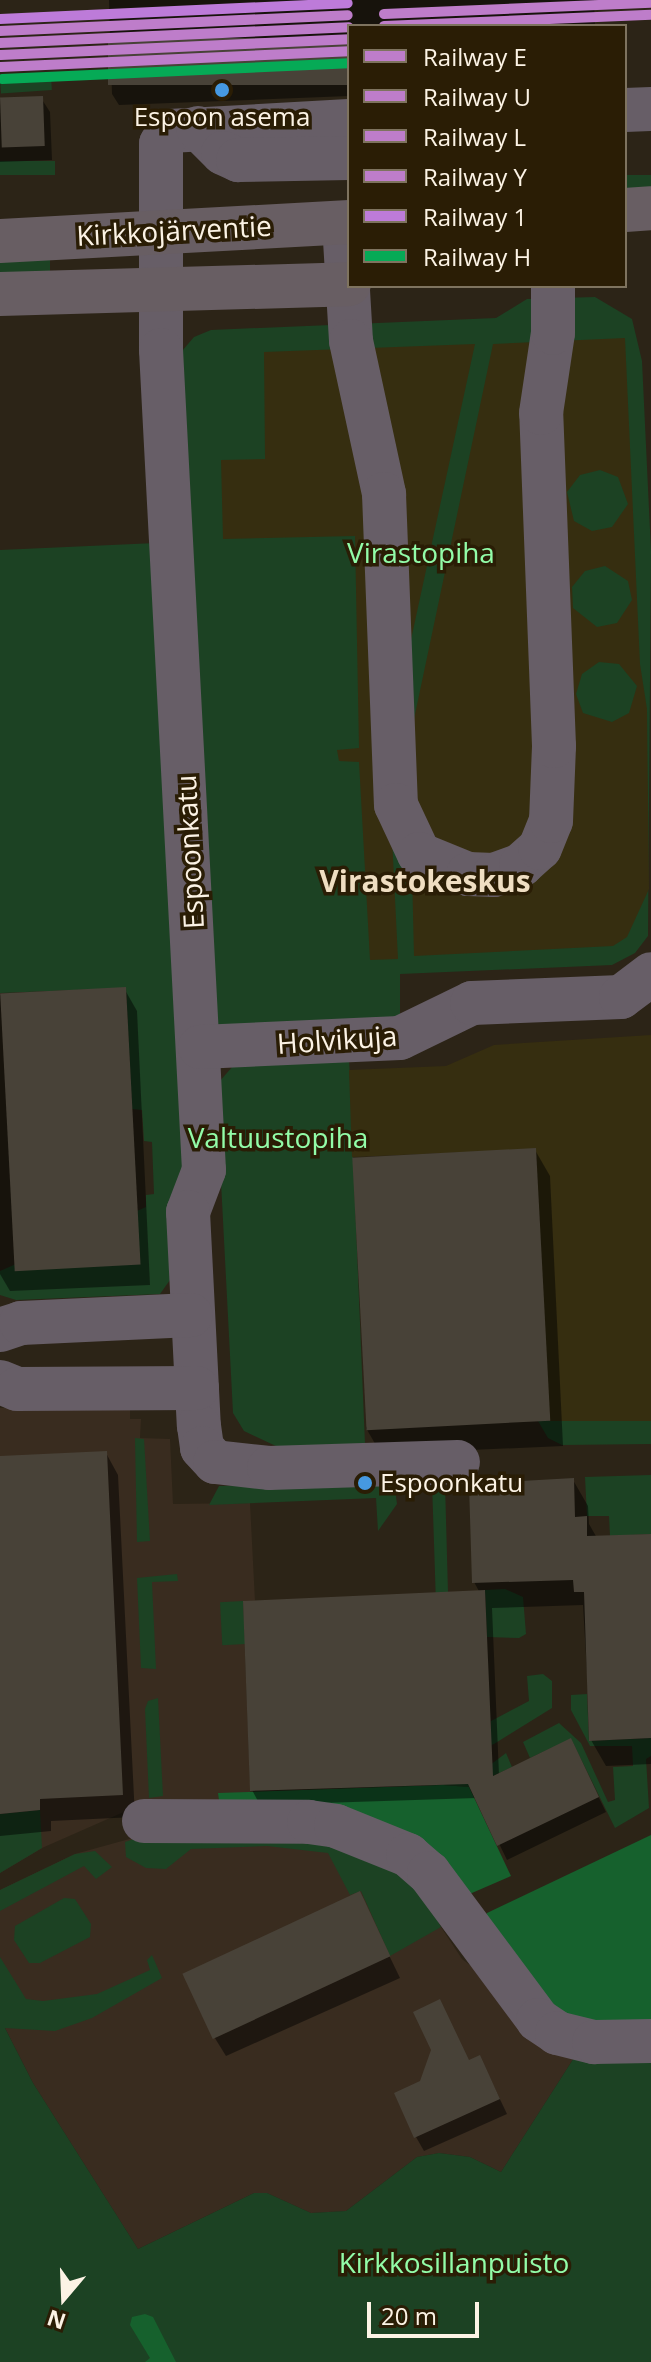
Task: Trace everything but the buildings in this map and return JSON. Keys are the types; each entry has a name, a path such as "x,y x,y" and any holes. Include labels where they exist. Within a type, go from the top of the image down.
{"main road":[{"path":"627,210 651,208"},
{"name":"Kirkkojärventie","path":"0,241 158,229 347,222"},
{"name":"Kirkkojärventie","path":"0,294 159,292 347,284"}],"street":[{"path":"627,110 651,109"},
{"path":"198,128 347,121"},
{"path":"198,128 223,153 238,160 347,158"},
{"name":"Espoonkatu","path":"198,128 163,137 158,229 200,1047 204,1170 188,1212 191,1315 202,1448 215,1462 269,1468 458,1462"},
{"path":"349,288 351,341 384,494 396,805 419,854 456,871 494,875 521,865 540,848 554,795 541,413 553,333 553,288"},
{"name":"Holvikuja","path":"200,1047 400,1038 472,1003 621,997 651,974"},
{"path":"0,1330 21,1323 191,1315"},
{"path":"0,1382 17,1389 197,1388"},
{"path":"144,1821 309,1822 384,1844 408,1855 429,1873 538,2020 557,2033 594,2042 651,2041"}],"shaded area":[{"path":"130,1405 130,1419 141,1419 140,1438 170,1439 173,1504 250,1503 255,1601 243,1602 251,1808 126,1811 42,1848 0,1873 0,1408"},
{"path":"151,1833 308,1836 441,1927 462,1959 579,2050 501,2172 470,2157 439,2153 417,2157 346,2211 311,2213 267,2193 254,2193 138,2249 33,2083 0,2018 0,1890 75,1854"}],"green space":[{"path":"51,77 52,90 1,94 0,81"},
{"path":"0,161 55,161 55,175 0,175"},
{"path":"627,175 651,175 651,188 627,188"},
{"path":"0,260 50,260 50,279 0,279"},
{"name":"Virastopiha","path":"595,297 632,319 642,361 651,551 648,936 635,953 612,965 400,974 400,1027 247,1033 214,1023 176,358 194,337 211,330 496,318 527,299"},
{"name":"Valtuustopiha","path":"156,543 219,1082 233,1066 349,1057 365,1444 278,1447 244,1431 233,1413 221,1182 181,1183 167,1207 170,1280 160,1294 16,1300 0,1295 0,1271 146,1207 146,1195 154,1194 152,1142 144,1141 142,1110 132,1109 126,988 0,993 0,550"},
{"path":"538,1421 651,1421 651,1444 562,1445 548,1438"},
{"path":"135,1438 144,1439 150,1541 137,1542"},
{"path":"651,1475 651,1534 610,1536 609,1516 587,1516 585,1477"},
{"path":"383,1482 395,1489 397,1504 378,1531 376,1498 209,1505 219,1486"},
{"path":"432,1483 445,1483 448,1592 491,1736 491,1721 529,1701 527,1676 543,1674 552,1681 552,1708 494,1744 458,1757 470,1780 506,1753 512,1767 469,1787 442,1785"},
{"path":"177,1574 178,1581 152,1582 156,1669 141,1668 137,1578"},
{"path":"505,1589 523,1597 526,1634 519,1638 487,1637 485,1590"},
{"path":"243,1601 245,1644 222,1645 220,1602"},
{"path":"587,1694 589,1741 651,1738 651,1756 646,1759 649,1808 615,1828 571,1739 530,1758 523,1742 559,1723 581,1743 608,1802 615,1800 613,1767 633,1766 632,1746 590,1746 571,1710 571,1695"},
{"path":"158,1698 163,1796 149,1798 145,1709 148,1701"},
{"path":"442,1785 469,1787 511,1876 458,1899 219,1800 218,1793"},
{"path":"40,1810 42,1848 0,1873 0,1814"},
{"path":"151,1833 308,1836 388,1864 421,1889 441,1927 390,1956 361,1891 350,1895 328,1853 267,1846 191,1849 166,1869 146,1868 126,1857 125,1842"},
{"path":"651,1835 651,2024 571,2026 482,1921 487,1913"},
{"path":"95,1851 112,1867 96,1879 84,1866 0,1911 0,1890 75,1854"},
{"path":"64,1898 75,1899 91,1924 90,1937 40,1963 29,1963 14,1940 15,1926"},
{"name":"Kirkkosillanpuisto","path":"152,1955 162,1978 92,2018 55,2031 5,2028 33,2083 138,2249 254,2193 267,2193 311,2213 346,2211 417,2157 439,2153 470,2157 501,2172 579,2050 651,2047 651,2362 0,2362 0,1957 26,1999 43,2001 97,1994 150,1970 147,1960"},
{"path":"145,2314 153,2317 176,2362 145,2362 150,2358 130,2325 132,2317"}],"sand":[{"path":"625,338 640,664 647,709 649,889 627,937 613,946 414,956 409,743 493,344","holes":["600,470 618,477 628,504 612,527 592,531 574,521 567,492 580,475","605,566 628,581 632,600 617,623 597,627 573,608 572,587 585,571","599,662 619,664 637,686 629,713 612,722 583,713 576,694 582,674"]},
{"path":"475,344 396,709 389,777 398,959 370,960 359,762 339,761 337,750 359,748 355,536 223,539 221,460 265,459 264,352"},
{"path":"651,1035 651,1421 549,1421 536,1149 352,1157 349,1070 446,1066 494,1045"}],"rail line":[{"name":"1","path":"0,19 348,3"},
{"name":"L","path":"384,14 651,3"},
{"name":"L","path":"0,31 348,15"},
{"name":"E","path":"433,24 651,15"},
{"name":"E","path":"0,43 347,27"},
{"name":"U","path":"1,55 347,39"},
{"name":"Y","path":"1,67 347,51"},
{"name":"H","path":"2,79 347,63"}],"place":[{"name":"Espoon asema","path":"222,90"},
{"name":"Espoonkatu","path":"365,1483"}],"district":[{"name":"Virastokeskus","path":"425,881"}]}
